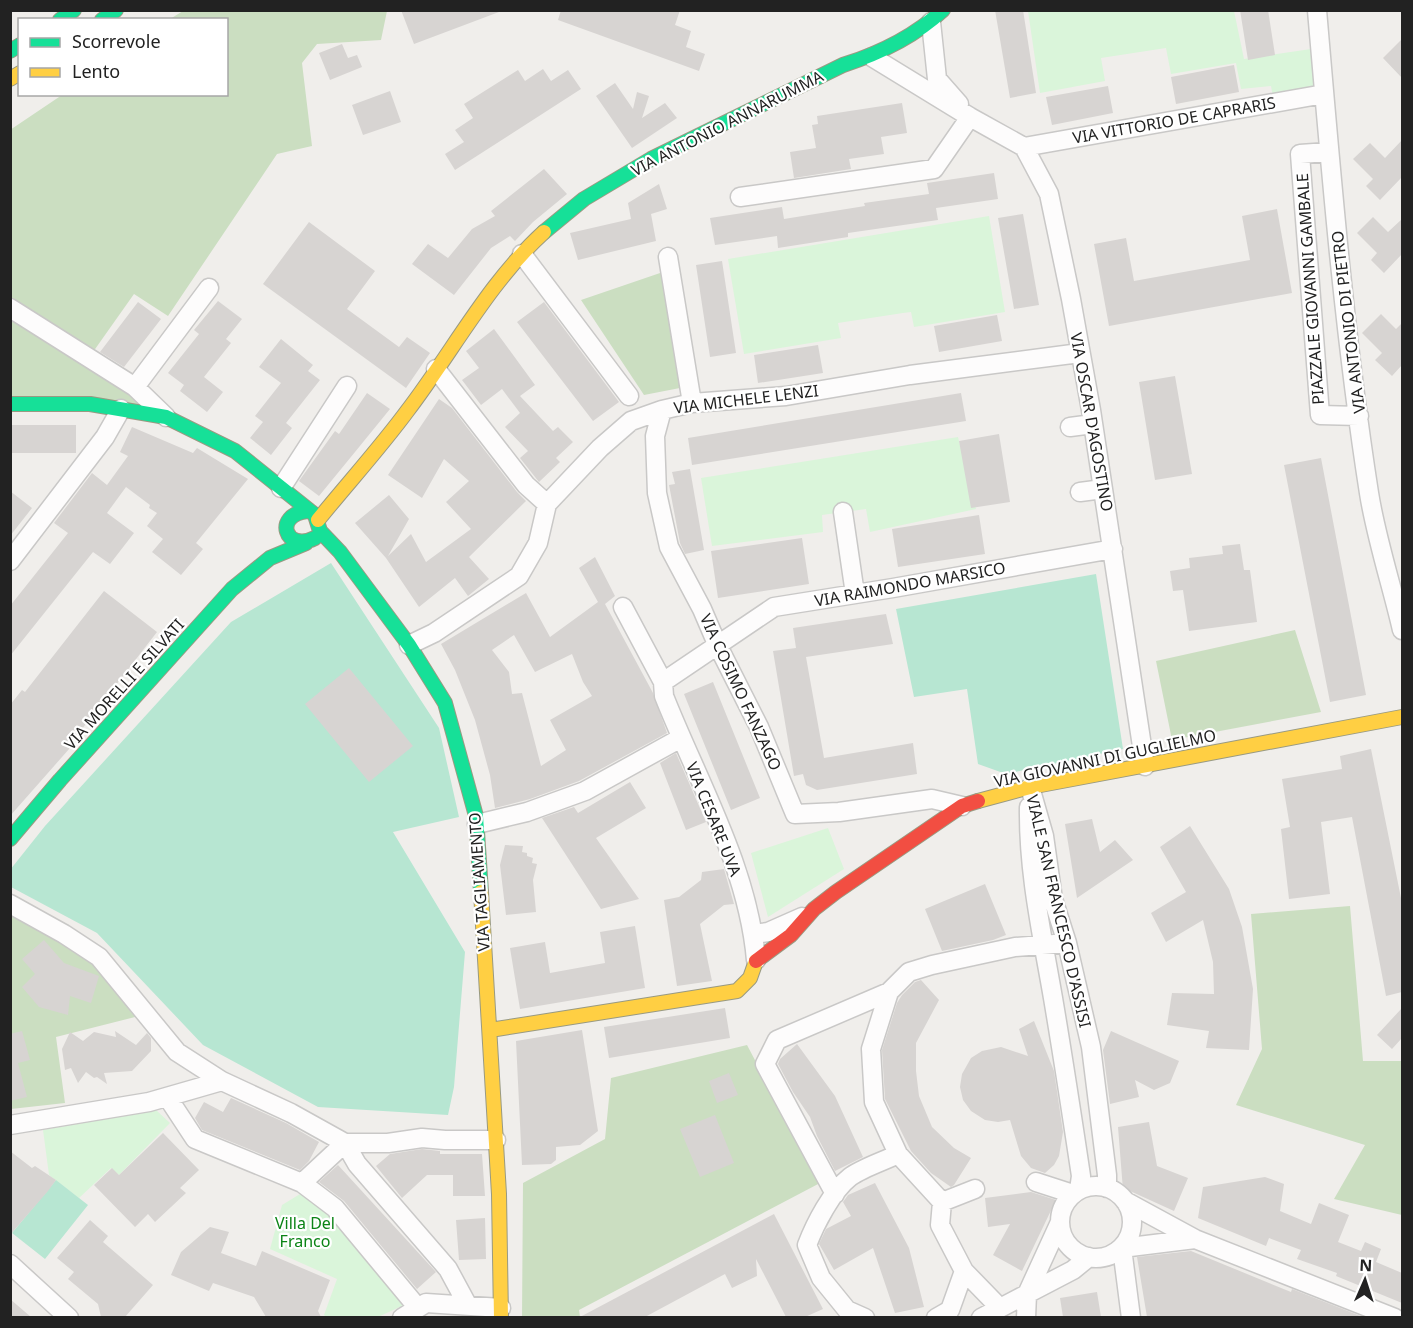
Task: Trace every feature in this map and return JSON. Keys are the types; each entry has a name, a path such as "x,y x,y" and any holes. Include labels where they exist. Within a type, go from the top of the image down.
{"main road":[{"name":"VIA ANTONIO ANNARUMMA","path":"314,534 408,410 478,309 542,233 584,199 651,159 843,65 872,57 937,16"},
{"path":"10,404 90,404 166,417 235,451 312,513 314,534"},
{"path":"281,488 290,538 295,541 314,534"},
{"path":"270,558 288,522 301,510 307,510"},
{"path":"270,558 314,534"},
{"name":"VIA TAGLIAMENTO","path":"314,534 340,552 409,645 447,709 477,824 500,1194 501,1313"},
{"name":"VIA MORELLI E SILVATI","path":"10,839 232,588 270,558"},
{"name":"VIA GIOVANNI DI GUGLIELMO","path":"490,1030 737,991 750,978 756,960 791,935 814,909 852,880 962,806 1030,787 1402,717"}],"street":[{"name":"VIA ANTONIO DI PIETRO","path":"1317,10 1328,152 1359,416 1370,496 1402,630"},
{"path":"937,16 937,78 970,117"},
{"path":"872,57 1024,147"},
{"name":"VIA VITTORIO DE CAPRARIS","path":"1024,147 1324,94"},
{"path":"740,197 934,169 970,117"},
{"name":"VIA OSCAR D'AGOSTINO","path":"1024,147 1049,194 1071,299 1113,549 1145,766"},
{"name":"PIAZZALE GIOVANNI GAMBALE","path":"1328,152 1300,154 1320,415 1359,416"},
{"path":"522,254 629,396"},
{"path":"668,257 692,403"},
{"path":"135,387 209,288"},
{"path":"10,308 135,387 166,417"},
{"name":"VIA MICHELE LENZI","path":"547,504 600,448 631,421 662,410 692,403 786,396 910,375 1080,353"},
{"path":"409,645 434,633 519,576 538,543 547,504 526,485 436,369"},
{"path":"281,488 347,386"},
{"path":"10,561 105,437 121,409"},
{"name":"VIA COSIMO FANZAGO","path":"662,410 655,436 657,493 669,547 759,727 795,814 839,812 932,799 962,806"},
{"path":"1070,428 1093,424"},
{"path":"1080,492 1103,489"},
{"path":"843,512 855,594"},
{"name":"VIA RAIMONDO MARSICO","path":"717,644 774,607 1113,549"},
{"name":"VIA CESARE UVA","path":"623,607 663,682 664,696 722,830 740,881 753,934 756,960"},
{"path":"663,682 717,644"},
{"path":"477,824 527,812 585,791 681,738"},
{"name":"VIALE SAN FRANCESCO D'ASSISI","path":"1030,787 1044,836 1053,898 1067,943 1091,1047 1107,1188"},
{"name":"VIALE SAN FRANCESCO D'ASSISI","path":"1030,787 1029,843 1042,946 1061,1044 1081,1176 1076,1192"},
{"path":"10,904 64,934 99,957 177,1052 222,1081 291,1113 345,1143 388,1143 422,1138 496,1140"},
{"path":"753,934 768,932 798,920 814,909"},
{"path":"835,1194 765,1064 777,1040 890,992 909,972 1015,947 1067,943"},
{"path":"890,992 871,1049 874,1102 898,1154 942,1203 940,1225 964,1271 1000,1308"},
{"path":"1061,1044 1091,1047"},
{"path":"10,1125 168,1098 222,1081"},
{"path":"168,1098 195,1139 302,1183 335,1208 418,1308"},
{"path":"302,1183 345,1143"},
{"path":"345,1143 357,1164 448,1269 468,1306"},
{"path":"865,1317 847,1310 820,1278 807,1245 814,1227 835,1194 850,1177 898,1154"},
{"path":"1036,1182 1076,1192"},
{"path":"1131,1317 1122,1248 1131,1230 1130,1210 1125,1201 1117,1192 1097,1186 1076,1192 1066,1202 1061,1212 1062,1234 1068,1245 1077,1253 1089,1257 1101,1258 1122,1248 1196,1239"},
{"path":"942,1203 975,1189"},
{"path":"1125,1201 1196,1239 1395,1317"},
{"path":"1026,1317 1027,1294 1060,1222"},
{"path":"981,1317 1073,1270 1089,1257"},
{"path":"10,1264 69,1317"},
{"path":"936,1317 950,1310 964,1271"},
{"path":"402,1317 426,1304 468,1306 501,1313"}],"green space":[{"path":"183,11 387,11 381,40 317,44 302,63 312,146 277,154 168,316 134,294 93,352 151,408 11,399 10,130 61,96 228,96 228,18 172,18"},
{"path":"1028,11 1234,11 1244,59 1311,49 1315,90 1273,97 1271,86 1241,89 1236,63 1171,74 1166,48 1101,58 1105,81 1040,93"},
{"path":"989,216 1005,312 914,327 911,312 838,323 841,338 744,354 728,259"},
{"path":"663,272 685,387 644,395 581,300"},
{"path":"958,437 976,509 870,532 866,509 822,515 823,532 712,546 701,478"},
{"path":"331,563 439,728 459,817 393,832 465,952 454,1087 448,1115 318,1107 203,1045 97,933 11,887 10,870 45,826 231,622"},
{"path":"1096,574 1123,749 1006,774 978,764 967,689 914,697 896,609"},
{"path":"1295,630 1321,712 1172,740 1156,661"},
{"path":"828,828 844,869 768,917 751,853"},
{"path":"1350,906 1363,1061 1402,1061 1402,1215 1334,1199 1365,1145 1236,1105 1262,1049 1251,914"},
{"path":"10,911 98,961 139,1016 56,1037 65,1103 11,1109"},
{"path":"747,1045 820,1183 579,1310 580,1317 522,1318 523,1183 605,1139 611,1078"},
{"path":"156,1110 170,1123 119,1175 111,1168 79,1198 49,1175 43,1130"},
{"path":"56,1180 88,1205 45,1259 12,1233"},
{"name":"Villa Del Franco","path":"305,1191 345,1230 404,1305 378,1317 326,1317 324,1315 337,1279 270,1249 282,1205"}],"building":[{"path":"401,10 499,10 499,12 414,44"},
{"path":"561,10 680,10 675,25 691,31 686,47 705,54 699,71 558,20"},
{"path":"995,10 1023,10 1036,93 1010,98"},
{"path":"1240,10 1268,10 1275,55 1248,60"},
{"path":"1402,39 1402,78 1383,58"},
{"path":"342,44 348,58 357,55 362,67 330,80 319,53"},
{"path":"1234,65 1239,92 1176,104 1171,77"},
{"path":"543,69 551,81 568,70 581,89 455,170 445,154 464,142 455,130 473,118 464,104 518,70 525,81"},
{"path":"615,83 633,109 637,92 649,96 642,118 665,103 677,118 632,148 596,96"},
{"path":"1108,86 1113,113 1052,125 1046,97"},
{"path":"390,91 401,122 363,135 352,105"},
{"path":"902,103 907,133 881,137 884,154 849,159 851,169 794,178 790,152 816,148 812,125 818,124 817,116"},
{"path":"1402,140 1402,177 1380,200 1366,186 1373,179 1353,159 1370,143 1385,158"},
{"path":"544,169 567,194 533,222 515,241 510,236 491,248 454,295 412,264 428,244 448,258 472,229 495,216 491,211"},
{"path":"994,173 998,199 936,208 938,220 848,233 848,237 778,248 777,236 715,245 710,218 782,207 784,219 865,206 864,203 929,194 927,183"},
{"path":"659,184 667,209 651,214 656,241 578,260 570,233 631,219 628,203"},
{"path":"1277,209 1292,293 1109,326 1094,244 1126,238 1134,281 1250,260 1242,216"},
{"path":"1023,214 1039,305 1014,309 998,218"},
{"path":"1373,217 1388,232 1402,219 1402,254 1384,273 1371,260 1377,253 1357,233"},
{"path":"309,222 375,271 347,309 399,347 407,337 430,353 406,388 263,284"},
{"path":"722,261 736,353 710,357 696,265"},
{"path":"218,301 242,319 226,339 231,343 204,377 223,392 207,412 180,391 184,385 168,373 199,334 194,330"},
{"path":"138,302 161,319 124,367 100,352"},
{"path":"544,302 619,402 593,421 517,322"},
{"path":"1381,314 1396,329 1402,323 1402,365 1392,376 1375,360 1382,353 1362,333"},
{"path":"997,315 1002,341 939,352 934,326"},
{"path":"494,329 535,385 520,396 553,431 558,427 573,442 556,458 560,462 539,482 520,458 528,451 505,427 520,413 502,389 481,405 462,380 479,368 466,351"},
{"path":"281,339 313,365 308,371 320,380 286,423 292,428 271,455 250,438 263,422 255,416 281,383 259,367"},
{"path":"818,345 823,373 758,383 754,355"},
{"path":"1175,376 1192,474 1155,480 1139,382"},
{"path":"367,393 390,409 319,496 299,481 335,431 339,434"},
{"path":"961,393 966,421 692,465 688,438"},
{"path":"439,399 452,408 526,501 469,557 489,579 468,596 455,578 419,607 386,558 355,523 389,495 409,519 388,556 411,534 426,562 471,529 446,502 469,481 444,459 422,498 388,475"},
{"path":"10,425 76,425 76,453 10,453"},
{"path":"132,427 193,453 197,448 248,479 196,543 203,549 181,575 152,552 163,539 147,526 157,513 126,487 107,513 134,533 110,564 93,552 10,656 10,606 68,533 54,523 92,473 107,485 128,456 120,452"},
{"path":"999,434 1010,502 971,508 959,441"},
{"path":"1321,458 1366,695 1330,702 1284,465"},
{"path":"690,469 704,550 685,554 680,543 669,485 675,484 672,472"},
{"path":"10,491 32,508 10,536"},
{"path":"979,515 985,554 898,567 892,529"},
{"path":"802,538 809,584 718,598 711,551"},
{"path":"1240,544 1244,570 1250,570 1257,622 1189,631 1183,590 1173,591 1170,571 1190,568 1189,558 1223,554 1222,546"},
{"path":"595,557 615,596 605,604 653,693 667,733 579,781 530,799 495,808 490,775 475,720 455,670 441,644 526,593 550,637 598,602 579,568","holes":["514,635 535,672 572,654 583,682 592,696 550,720 566,750 541,766 522,693 512,694 509,672 492,650"]},
{"path":"104,591 157,632 75,738 77,740 10,816 10,705 22,690 25,692"},
{"path":"886,614 893,644 806,657 824,758 913,743 917,774 817,790 806,785 803,774 794,776 773,651 796,648 793,628"},
{"path":"349,668 413,746 369,782 305,704"},
{"path":"713,682 760,798 731,810 684,694"},
{"path":"1371,749 1402,903 1402,992 1386,996 1352,817 1321,822 1330,894 1289,899 1281,829 1290,827 1282,779 1342,769 1340,756"},
{"path":"676,753 706,822 686,830 660,763"},
{"path":"630,782 646,808 596,838 639,899 601,909 542,818 574,807 578,813"},
{"path":"1092,819 1100,852 1115,840 1133,860 1077,898 1065,824"},
{"path":"1190,826 1229,889 1242,927 1253,989 1249,1050 1206,1048 1209,1031 1167,1025 1172,993 1214,994 1213,962 1203,920 1166,942 1151,913 1186,892 1160,847"},
{"path":"505,845 523,846 522,852 533,858 532,863 537,864 533,880 536,912 506,915 500,865"},
{"path":"724,869 734,904 724,905 700,924 712,981 677,986 664,900 679,897 701,880 702,872"},
{"path":"985,884 1006,935 942,951 925,909"},
{"path":"635,926 645,988 520,1009 510,948 545,942 550,973 605,963 600,932"},
{"path":"44,940 64,963 99,976 91,1003 70,996 68,1015 39,1007 22,987 35,974 22,959"},
{"path":"921,980 939,1000 916,1043 919,1096 932,1127 954,1148 971,1158 951,1187 931,1173 911,1151 885,1099 882,1050 897,1003 915,982"},
{"path":"725,1008 730,1038 609,1058 604,1027"},
{"path":"1402,1008 1402,1038 1392,1049 1377,1035"},
{"path":"1034,1021 1054,1071 1063,1132 1059,1156 1054,1165 1045,1173 1031,1168 1021,1156 1010,1120 998,1122 985,1120 971,1111 963,1100 960,1087 962,1074 971,1058 982,1051 1001,1047 1028,1056 1019,1029"},
{"path":"582,1030 598,1131 580,1145 556,1147 556,1160 551,1164 522,1165 516,1041"},
{"path":"22,1031 30,1060 18,1063 27,1097 10,1101 10,1034"},
{"path":"115,1031 136,1045 147,1033 151,1038 151,1051 132,1071 104,1073 107,1084 86,1072 78,1083 71,1068 65,1070 62,1049 70,1032 83,1041 94,1032 116,1037"},
{"path":"1111,1031 1179,1061 1170,1083 1154,1090 1135,1080 1139,1097 1110,1104 1103,1050"},
{"path":"797,1044 835,1096 863,1157 835,1171 810,1117 778,1064 780,1059"},
{"path":"729,1073 738,1095 717,1103 709,1081"},
{"path":"231,1098 286,1123 319,1142 309,1161 300,1170 202,1130 195,1118 204,1102 223,1112"},
{"path":"715,1115 734,1163 700,1177 680,1129"},
{"path":"1149,1122 1157,1166 1188,1178 1174,1211 1123,1190 1118,1127"},
{"path":"163,1133 199,1170 180,1188 186,1193 155,1222 148,1214 135,1227 94,1185 112,1168 119,1175"},
{"path":"422,1149 440,1151 440,1154 482,1154 485,1196 453,1196 453,1175 427,1175 402,1198 376,1166 390,1154"},
{"path":"10,1151 32,1168 35,1166 56,1180 10,1235"},
{"path":"338,1165 436,1272 417,1289 344,1201 319,1182"},
{"path":"1265,1177 1284,1184 1280,1211 1311,1224 1319,1203 1349,1215 1338,1242 1361,1251 1365,1242 1381,1249 1376,1262 1402,1273 1402,1303 1336,1276 1337,1273 1297,1259 1301,1250 1269,1238 1266,1246 1198,1218 1203,1187"},
{"path":"875,1183 909,1248 924,1307 895,1313 873,1248 834,1270 819,1244 826,1229 851,1216 843,1202 848,1195"},
{"path":"1031,1192 1056,1200 1022,1271 993,1255 1010,1224 988,1227 985,1198"},
{"path":"774,1214 823,1309 805,1317 786,1317 756,1259 757,1276 732,1288 725,1274 645,1317 580,1317"},
{"path":"485,1218 486,1259 459,1260 456,1220"},
{"path":"90,1220 108,1236 103,1242 153,1285 125,1317 101,1317 98,1304 68,1279 74,1272 57,1258"},
{"path":"210,1227 229,1232 221,1253 256,1266 262,1251 330,1280 318,1311 321,1317 266,1317 254,1297 213,1283 209,1291 171,1275 181,1252"},
{"path":"1191,1251 1291,1292 1292,1289 1363,1317 1147,1317 1137,1257"},
{"path":"1097,1292 1101,1317 1063,1317 1060,1298"},
{"path":"10,1299 31,1317 10,1317"}],"traffic: fast":[{"path":"63,18 74,10"},
{"path":"105,18 116,10"},
{"path":"544,232 584,199 651,159 843,65 896,43 932,20 943,10"},
{"path":"10,51 18,46"},
{"path":"10,404 90,404 166,417 235,451 315,515 320,531 340,552 409,645 445,703 476,816 481,892"},
{"path":"307,511 296,514 290,519 287,532 296,541 315,538"},
{"path":"10,839 232,589 270,558 306,543"}],"traffic: slow":[{"path":"10,79 18,74"},
{"path":"318,520 397,424 506,273 544,232"},
{"path":"978,801 1030,787 1402,717"},
{"path":"481,892 499,1194 501,1318"},
{"path":"490,1030 737,991 750,978 756,961"}],"traffic: jam":[{"path":"756,961 791,935 814,909 836,892 962,806 978,801"}]}
